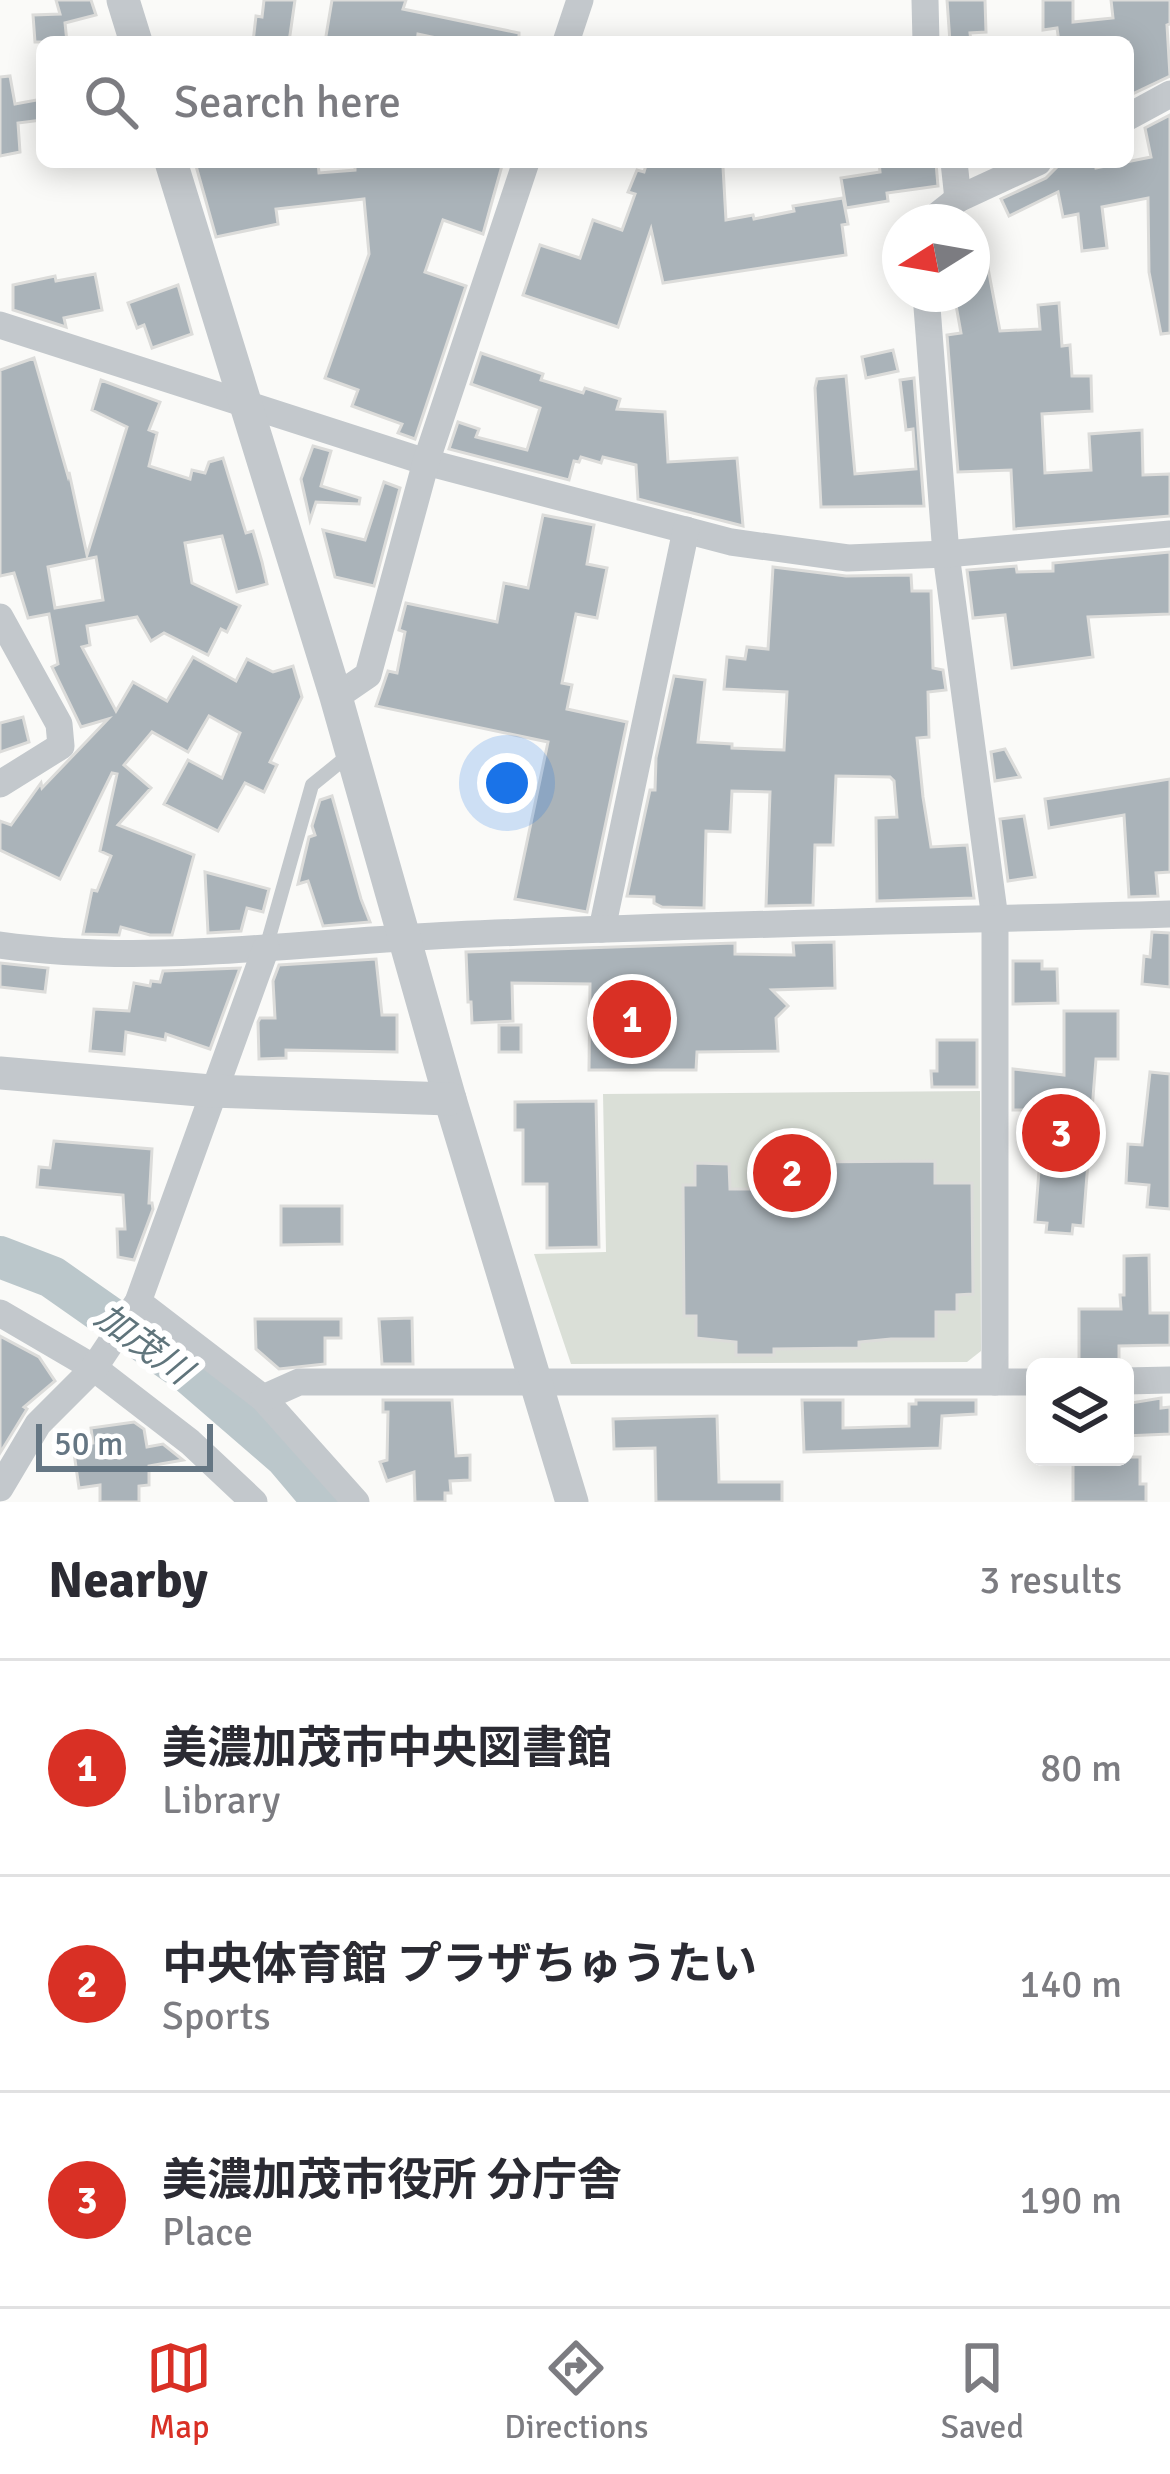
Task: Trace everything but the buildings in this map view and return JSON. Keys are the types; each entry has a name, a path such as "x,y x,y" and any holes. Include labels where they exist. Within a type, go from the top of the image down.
{"street":[{"path":"123,0 134,36"},
{"path":"568,36 580,0"},
{"path":"926,0 926,36"},
{"path":"1134,114 1170,94"},
{"path":"173,168 336,697 450,1099 572,1502"},
{"path":"336,697 368,675 426,462 524,168"},
{"path":"955,168 958,200"},
{"path":"953,204 1025,168"},
{"path":"927,312 946,554 994,919 995,1382"},
{"path":"0,325 426,462 731,542 848,558 1170,534"},
{"path":"602,929 686,530"},
{"path":"0,617 59,724 61,746 0,784"},
{"path":"0,945 65,954 602,929 1170,914"},
{"path":"0,1489 38,1424 94,1368 138,1302 266,948"},
{"path":"0,1073 211,1091 450,1099"},
{"path":"138,1302 263,1398 356,1502"},
{"path":"0,1313 94,1368 190,1442 254,1502"},
{"path":"1134,1381 1170,1380"},
{"path":"263,1398 299,1382 1026,1382"}],"lane":[{"path":"266,948 312,785 351,754"}],"shaded area":[{"path":"980,1091 981,1351 967,1362 571,1364 534,1254 606,1252 603,1094"}],"waterway":[{"name":"加茂川","path":"0,1257 52,1277 189,1373 285,1456 324,1502"}],"place":[{"name":"美濃加茂市中央図書館","path":"632,1019"},
{"name":"美濃加茂市役所 分庁舎","path":"1061,1133"},
{"name":"中央体育館 プラザちゅうたい","path":"792,1173"}]}
